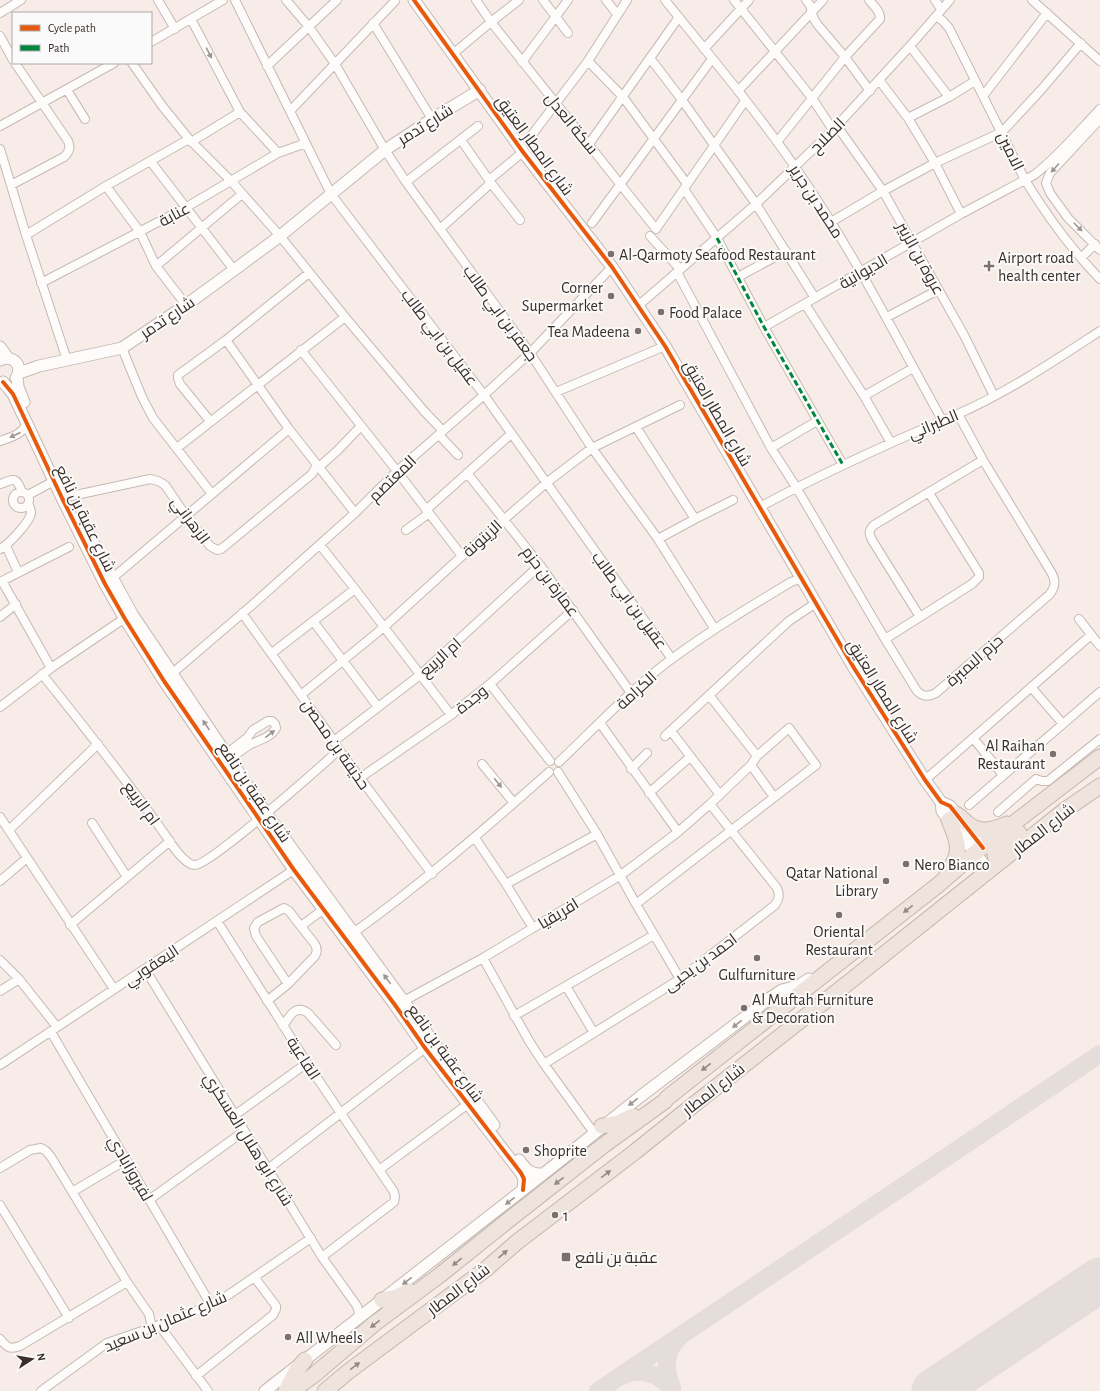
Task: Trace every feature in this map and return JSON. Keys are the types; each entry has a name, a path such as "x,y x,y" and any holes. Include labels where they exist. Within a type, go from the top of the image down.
{"highway":[{"name":"شارع المطار","path":"325,1391 486,1269 517,1242 636,1151 854,979 888,942 983,859 1021,819 1100,757"},
{"path":"1004,859 996,859 996,851 1074,787 1100,760"},
{"name":"شارع المطار","path":"292,1391 314,1375 374,1324 440,1275 604,1145 665,1101 938,885 983,859 1004,859 1065,810 1100,786"},
{"path":"953,817 982,831 994,829 1021,819"},
{"path":"938,885 951,869 957,853 958,842 953,817"},
{"path":"598,1130 623,1122 667,1098"},
{"path":"382,1300 402,1294 440,1275"},
{"path":"286,1391 296,1370 305,1360"}],"street":[{"path":"0,13 21,0"},
{"path":"158,0 175,28"},
{"path":"152,41 223,0"},
{"name":"عقيل بن ابي طالب","path":"235,0 331,194 484,395 672,658"},
{"name":"جعفر بن ابي طالب","path":"286,0 309,27 335,64 385,150 406,182 530,353 592,448 658,539 714,628"},
{"path":"267,66 338,0"},
{"name":"شارع المطار العتيق","path":"414,0 454,53 523,152 612,267 639,305 665,346 854,668 925,780 941,802 950,806 953,817 983,859"},
{"name":"سكة العدل","path":"476,0 522,62 656,229 685,186"},
{"path":"454,53 519,0"},
{"path":"543,0 568,33"},
{"path":"522,62 568,0"},
{"path":"606,0 617,14"},
{"path":"531,136 588,61 627,0"},
{"path":"668,3 677,0"},
{"name":"عروة بن الزبير","path":"734,0 812,98 883,191 964,335 994,396"},
{"path":"704,49 749,0"},
{"path":"806,0 810,5 817,24 846,57 870,91"},
{"path":"738,91 823,0"},
{"path":"777,142 846,57 880,19 881,15 869,0"},
{"name":"الامين","path":"935,0 939,12 949,28 1025,180 1055,226 1100,279"},
{"name":"الصلاح","path":"639,305 756,204 835,128 870,91 950,0"},
{"path":"1032,0 1100,61"},
{"path":"290,111 395,1"},
{"name":"محمد بن جرير","path":"668,3 795,166 831,222 887,317 942,420"},
{"path":"983,96 1047,13"},
{"path":"589,144 679,17"},
{"path":"191,19 240,112 278,153"},
{"path":"373,23 432,119"},
{"path":"0,36 12,58"},
{"path":"831,222 883,191 935,163 1002,132 1041,90 1081,43"},
{"path":"910,46 949,97"},
{"path":"650,58 682,100 756,204 815,298"},
{"path":"592,223 712,59"},
{"path":"588,61 623,97 654,138 718,238 764,327 843,465"},
{"path":"11,185 64,157 68,154 69,150 68,141 16,64"},
{"path":"0,126 112,64"},
{"path":"133,64 163,107 190,140 231,181 280,236 345,317 424,411 458,455"},
{"path":"879,80 908,118 935,163 961,214"},
{"path":"908,118 976,81"},
{"path":"67,90 84,119"},
{"name":"شارع تدمر","path":"2,381 11,382 12,366 39,366 122,348 186,305 280,236 385,150 480,90"},
{"path":"685,186 745,101"},
{"name":"الديوانية","path":"764,327 861,273 961,214 1034,175 1045,167 1100,109"},
{"path":"26,235 106,186 240,112"},
{"path":"1079,256 1095,245 1062,211 1048,190 1046,182 1050,173 1100,119"},
{"path":"406,182 478,126"},
{"path":"461,140 490,182 520,220"},
{"name":"عنابة","path":"41,284 185,208 278,153 306,143"},
{"path":"0,149 41,284 67,360"},
{"path":"440,229 523,152"},
{"path":"151,162 234,270"},
{"path":"106,186 140,232 156,266 186,305"},
{"path":"156,266 242,194"},
{"path":"650,236 679,271"},
{"path":"738,277 786,251"},
{"name":"المعتصم","path":"168,677 355,514 397,471 530,353 612,267"},
{"name":"حزم البمبرة","path":"679,271 771,448 796,487 917,691 925,696 930,696 942,688 1053,590 1055,583 1054,577 983,460 958,414"},
{"path":"210,421 180,384 178,378 180,372 226,340 310,273"},
{"path":"887,317 938,290"},
{"path":"805,304 864,396 891,443"},
{"path":"177,448 345,317"},
{"name":"الطبراني","path":"760,507 796,487 958,414 994,396 1045,367 1100,331"},
{"path":"226,340 289,429 355,514"},
{"path":"556,392 665,346"},
{"name":"شارع عقبة بن نافع","path":"0,348 12,366 23,402 66,497 108,581 129,616 168,677 262,816 298,867 400,1003 521,1174 524,1179 522,1190"},
{"path":"122,348 142,397 153,418 212,494"},
{"path":"301,350 397,471"},
{"path":"864,396 913,368"},
{"name":"شارع عقبة بن نافع","path":"2,381 13,394 54,481 66,497"},
{"name":"الزيتونة","path":"301,694 384,627 503,519 546,483 592,448 680,405"},
{"path":"771,448 817,421"},
{"path":"0,441 19,434 27,424"},
{"path":"318,466 361,426"},
{"path":"636,426 694,519"},
{"path":"108,581 289,429"},
{"path":"406,530 511,434"},
{"path":"920,617 872,540 869,533 870,530 874,525 983,460"},
{"name":"الزهراني","path":"66,497 150,480 158,481 164,485 186,516 210,546 216,550 221,549 312,474 318,466"},
{"name":"عمارة بن حزم","path":"467,473 540,565 632,693"},
{"path":"1,484 12,479 17,480 29,501 28,504 31,512 30,518 3,548 18,572"},
{"path":"403,479 462,556"},
{"path":"28,504 20,508 16,506 13,498 18,492 25,493 54,481"},
{"path":"885,639 972,584 979,577 979,573 929,493"},
{"path":"658,539 694,519 734,500"},
{"path":"320,544 451,715"},
{"path":"51,668 16,604 1,582 69,547"},
{"name":"ام الربيع","path":"334,741 420,675 540,565"},
{"name":"الكرامة","path":"559,762 632,693 672,658 714,628 791,582 802,578"},
{"path":"272,653 355,589"},
{"path":"720,795 690,757 668,734 789,621 816,603"},
{"path":"0,617 16,604"},
{"name":"وجدة","path":"360,778 451,715 490,684 573,610"},
{"name":"حذيفة بن محصن","path":"242,613 272,653 339,750 432,874"},
{"path":"0,707 42,674 129,616"},
{"path":"1079,619 1100,646"},
{"path":"313,621 378,707"},
{"path":"925,780 1091,634"},
{"name":"ام الربيع","path":"42,674 144,804 170,842 189,864 195,865 205,862 262,816 339,750"},
{"name":"شارع عقبة بن نافع","path":"168,677 228,756 262,816"},
{"path":"490,684 550,761"},
{"path":"1031,687 1063,724"},
{"path":"970,805 1100,692"},
{"path":"709,695 757,756"},
{"path":"268,721 272,721 275,724 276,728 273,732 260,741 228,756 248,737 253,730 268,721"},
{"path":"600,723 631,769 678,832"},
{"name":"افريقيا","path":"400,1003 483,958 621,875 678,832 710,804 751,765 757,756 789,728 816,765 774,797"},
{"path":"973,738 1003,775"},
{"path":"998,812 1036,778 1042,781 1048,781 1100,739"},
{"path":"9,830 98,744"},
{"path":"631,769 647,754"},
{"path":"649,793 690,757"},
{"path":"550,761 554,760 559,762 561,765 558,772"},
{"path":"549,772 547,768 550,761"},
{"path":"482,764 514,803"},
{"path":"636,904 774,797 751,765"},
{"path":"349,936 432,874 549,772 558,772"},
{"path":"558,772 597,834 680,979"},
{"path":"710,804 731,831"},
{"path":"0,817 70,925 114,989"},
{"path":"92,823 127,877"},
{"name":"احمد بن يحيى","path":"544,1064 680,979 775,905 779,897 777,888 731,831"},
{"path":"506,884 597,834"},
{"path":"474,838 534,928"},
{"path":"70,925 170,842"},
{"path":"0,881 27,858"},
{"name":"اليعقوبي","path":"0,1065 298,867"},
{"path":"301,926 328,907"},
{"path":"267,1001 288,984 315,956 317,952 316,946 301,926 284,908 258,922 254,928 256,936 288,984"},
{"name":"القاعية","path":"217,922 340,1114 394,1192 394,1202 322,1257"},
{"path":"514,1016 654,935"},
{"path":"483,958 514,1016 544,1064 598,1130"},
{"name":"لفيروزابادي","path":"0,960 17,977 54,1030 126,1160 211,1305"},
{"name":"شارع ابو هلال العسكري","path":"145,969 322,1257 358,1306"},
{"name":"شارع المطار","path":"265,1391 598,1130 770,998 782,990 798,986 822,971 830,971"},
{"path":"0,986 17,977"},
{"path":"0,991 17,977"},
{"path":"566,986 594,1033"},
{"path":"283,1026 294,1011 303,1010 336,1045"},
{"path":"268,1169 429,1045"},
{"path":"235,1115 307,1063"},
{"path":"379,1170 471,1102"},
{"name":"شارع عقبة بن نافع","path":"471,1102 526,1169 532,1174 542,1174"},
{"path":"149,1200 244,1131"},
{"path":"0,1168 30,1150 41,1148 46,1151 127,1282 149,1314 155,1326 208,1391"},
{"path":"72,1192 126,1160"},
{"path":"0,1205 68,1318"},
{"name":"شارع عثمان بن سعيد","path":"41,1391 107,1343 221,1300 255,1278 310,1238"},
{"path":"196,1376 275,1312 276,1306 255,1278"},
{"path":"0,1339 10,1348 14,1349 127,1282"},
{"path":"358,1306 363,1309 370,1309"},
{"path":"358,1306 358,1319"}],"taxiway":[{"path":"598,1391 1100,1054"},
{"path":"1078,1294 1090,1291 1100,1292"},
{"path":"624,1375 644,1372 662,1379 672,1388 668,1375 667,1362 670,1350 678,1339"}],"runway":[{"path":"934,1391 1100,1280"}],"marked path":[{"path":"717,238 764,327 843,465"}],"cycle path":[{"path":"414,0 523,152 612,267 665,346 854,668 925,780 941,802 950,806 983,848"},
{"path":"3,382 13,394 62,498 105,584 164,681 294,870 395,1005 425,1048 521,1173 524,1179 523,1190"}],"place":[{"name":"Al-Qarmoty Seafood Restaurant","path":"611,254"},
{"name":"Airport road health center","path":"989,266"},
{"name":"Corner Supermarket","path":"611,296"},
{"name":"Food Palace","path":"661,312"},
{"name":"Tea Madeena","path":"638,331"},
{"name":"Al Raihan Restaurant","path":"1053,754"},
{"name":"Nero Bianco","path":"906,864"},
{"name":"Qatar National Library","path":"886,881"},
{"name":"Oriental Restaurant","path":"839,915"},
{"name":"Gulfurniture","path":"757,958"},
{"name":"Al Muftah Furniture & Decoration","path":"744,1008"},
{"name":"Shoprite","path":"526,1150"},
{"name":"1","path":"555,1215"},
{"name":"عقبة بن نافع","path":"566,1257"},
{"name":"All Wheels","path":"288,1337"}]}
